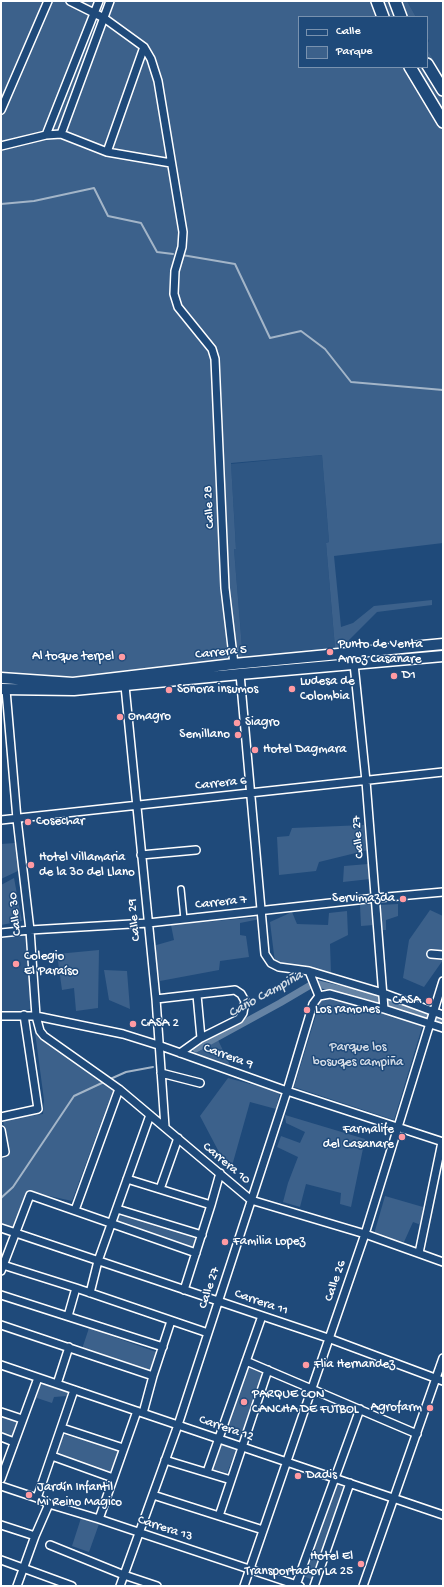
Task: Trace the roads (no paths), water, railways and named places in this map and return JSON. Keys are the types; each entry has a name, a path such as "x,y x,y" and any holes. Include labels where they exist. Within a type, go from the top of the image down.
{"main road":[{"path":"376,1 383,16"},
{"path":"395,1 401,16"},
{"path":"428,66 443,90"},
{"path":"411,68 443,122"},
{"name":"Carrera 5","path":"1,678 73,683 234,664 443,644"},
{"name":"Carrera 5","path":"3,689 74,690 443,656"}],"street":[{"path":"1,110 48,1"},
{"path":"1,146 46,135 61,134 107,152 171,163 158,80 152,59 144,47 104,18 70,1"},
{"path":"46,135 100,1"},
{"path":"61,134 110,1"},
{"path":"107,152 144,47"},
{"name":"Calle 28","path":"171,163 183,232 182,247 175,270 174,294 178,307 212,349 215,359 225,588 234,664"},
{"name":"Calle 27","path":"354,664 366,781 384,1001"},
{"path":"240,674 265,954 270,963 279,967 309,971 384,1001 443,1028"},
{"name":"Calle 29","path":"124,686 156,999 158,1045 165,1127"},
{"name":"Calle 30","path":"3,689 30,930 36,1016"},
{"name":"Carrera 6","path":"1,820 443,772"},
{"path":"141,855 196,850"},
{"path":"181,888 184,919"},
{"name":"Carrera 7","path":"1,933 148,923 443,892"},
{"path":"430,954 443,955"},
{"path":"309,971 319,996 330,994 384,1001 443,1015"},
{"name":"Calle 26","path":"244,1586 364,1234 443,981"},
{"path":"156,999 235,990 241,994 245,1001 243,1013 239,1019 201,1038 180,1053"},
{"path":"197,995 201,1038"},
{"name":"Calle 27","path":"120,1586 178,1425 313,1004 319,996"},
{"name":"Carrera 9","path":"1,1016 36,1016 123,1034 286,1091 442,1142"},
{"path":"1,1117 38,1108 24,1016"},
{"name":"Carrera 10","path":"36,1016 40,1031 44,1036 120,1089 251,1200 364,1234 443,1262"},
{"path":"161,1072 200,1083"},
{"path":"75,1210 120,1089"},
{"path":"90,1293 98,1261 150,1114"},
{"path":"1,1130 3,1152"},
{"path":"160,1189 178,1138"},
{"path":"420,1253 442,1142"},
{"path":"184,1290 220,1173"},
{"path":"127,1179 211,1205"},
{"path":"196,1253 30,1195 14,1233 2,1268 76,1288 208,1333"},
{"path":"117,1208 202,1235"},
{"name":"Carrera 11","path":"1,1228 328,1338 440,1380"},
{"path":"68,1316 76,1288"},
{"path":"1,1295 163,1347"},
{"path":"207,1472 220,1439 262,1316"},
{"path":"99,1519 123,1448 140,1412 171,1321"},
{"path":"1,1324 153,1376"},
{"path":"57,1384 69,1347"},
{"path":"364,1586 393,1498 417,1434 440,1380 443,1358"},
{"path":"246,1361 417,1434"},
{"name":"Carrera 12","path":"1,1365 443,1515"},
{"path":"219,1516 268,1370"},
{"path":"1,1479 38,1378"},
{"path":"37,1498 74,1390"},
{"path":"298,1585 334,1478 360,1409"},
{"path":"1,1412 22,1420"},
{"path":"62,1428 123,1448"},
{"path":"1,1437 14,1442"},
{"path":"52,1456 113,1478"},
{"path":"165,1460 231,1480"},
{"path":"314,1586 350,1483"},
{"name":"Carrera 13","path":"1,1486 37,1498 49,1504 99,1519 298,1585"},
{"path":"153,1495 263,1530"},
{"path":"17,1586 35,1536 49,1504"},
{"path":"1,1525 35,1536"},
{"path":"50,1545 124,1575 157,1586"},
{"path":"1,1560 72,1586"}],"waterway":[{"path":"1,204 34,201 94,188 108,216 141,223 157,252 173,254"},
{"path":"182,255 235,264 270,338 301,331 325,349 351,382 443,390"},
{"name":"Caño Campiña","path":"196,1049 314,983 376,998 443,1022"},
{"name":"Caño Campiña","path":"108,1080 126,1072 153,1067"},
{"name":"Caño Campiña","path":"1,1198 13,1187 74,1096 104,1082"}],"place":[{"name":"Punto de Venta Arroz Casanare","path":"330,652"},
{"name":"Al toque terpel","path":"122,657"},
{"name":"D1","path":"394,676"},
{"name":"Ludesa de Colombia","path":"292,689"},
{"name":"Sonora insumos","path":"169,690"},
{"name":"Omagro","path":"120,717"},
{"name":"Siagro","path":"237,723"},
{"name":"Semillano","path":"238,735"},
{"name":"Hotel Dagmara","path":"255,750"},
{"name":"Cosechar","path":"28,822"},
{"name":"Hotel Villamaria de la 30 del Llano","path":"31,865"},
{"name":"Servimazda","path":"403,899"},
{"name":"Colegio El Paraíso","path":"16,964"},
{"name":"CASA","path":"429,1001"},
{"name":"Los ramones","path":"307,1010"},
{"name":"CASA 2","path":"133,1024"},
{"name":"Farmalife del Casanare","path":"402,1137"},
{"name":"Familia Lopez","path":"225,1242"},
{"name":"Flia Hernandez","path":"306,1365"},
{"name":"PARQUE CON CANCHA DE FUTBOL","path":"244,1402"},
{"name":"Agrofarm","path":"430,1408"},
{"name":"Dadis","path":"298,1476"},
{"name":"Jardín Infantil Mi Reino Magico","path":"29,1495"},
{"name":"Hotel El Transportador La 25","path":"361,1564"}],"park label":[{"name":"Parque los bosuqes campiña","path":"358,1056"}]}
